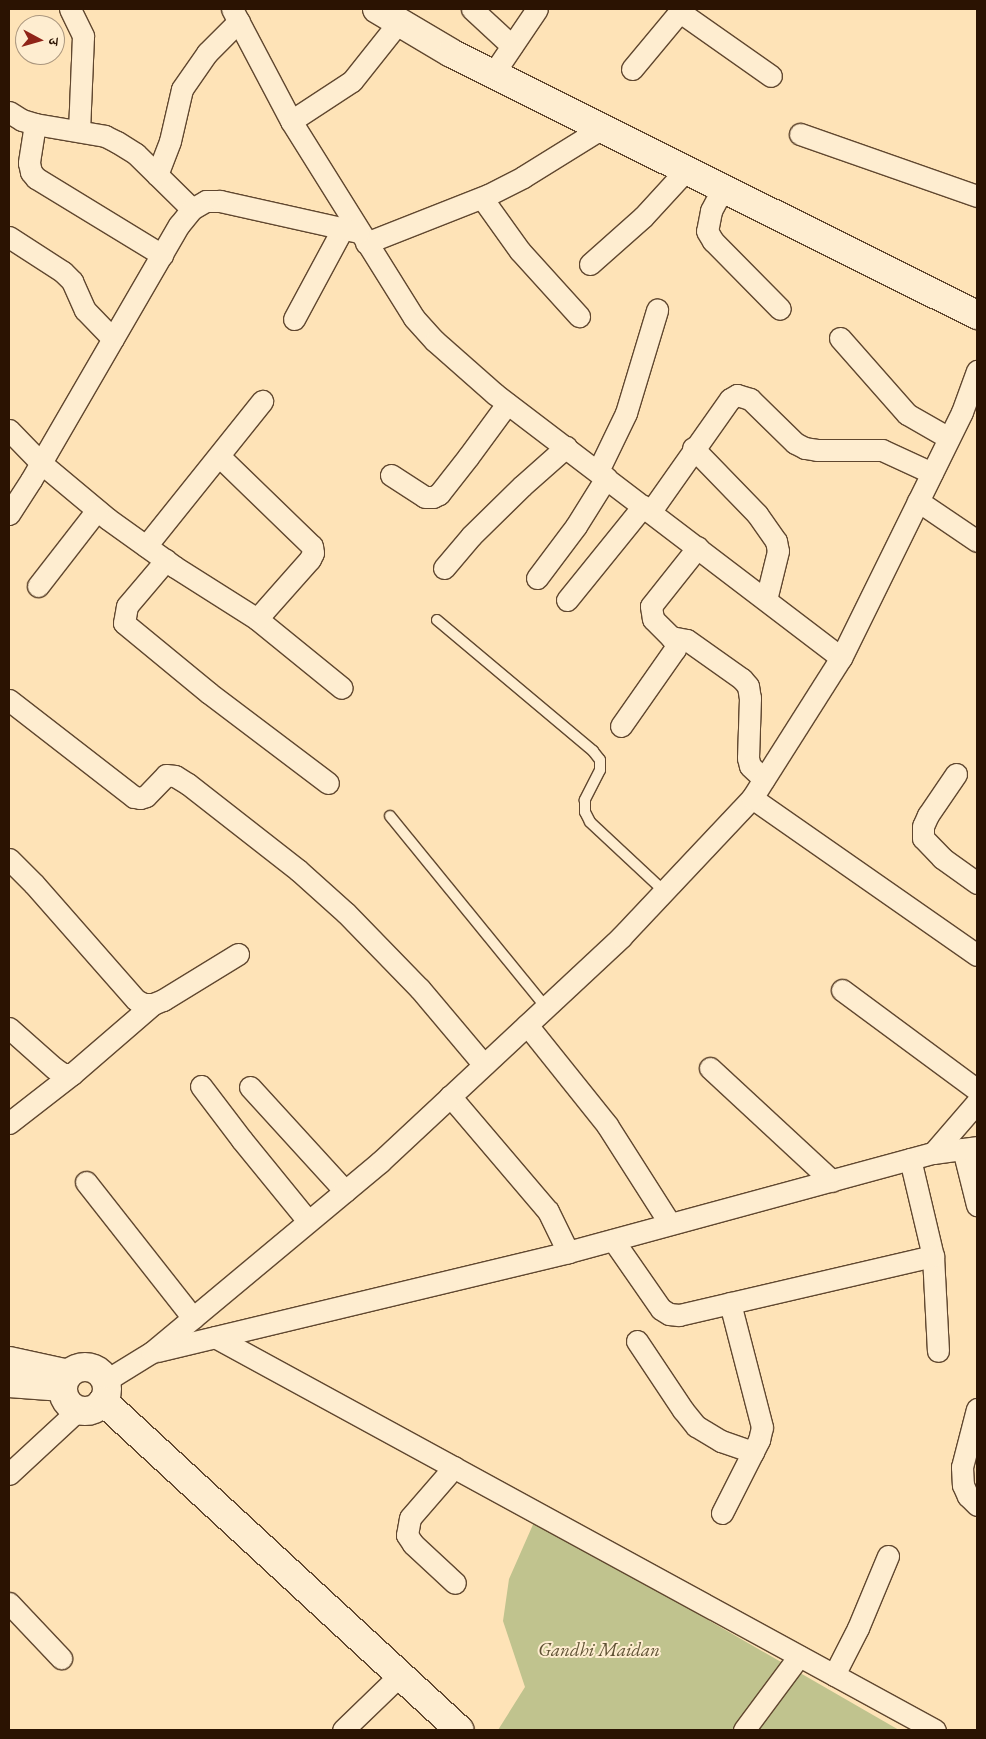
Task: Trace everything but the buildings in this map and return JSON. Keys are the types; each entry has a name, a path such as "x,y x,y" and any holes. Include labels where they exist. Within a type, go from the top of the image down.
{"street":[{"path":"70,9 83,36 80,132"},
{"path":"472,9 512,46"},
{"path":"493,74 537,9"},
{"path":"632,70 681,10 771,76"},
{"path":"157,175 170,141 182,89 236,15 291,121 356,234 414,318 435,341 508,404 698,547 841,658"},
{"path":"291,121 352,80 388,15 451,54 977,315"},
{"path":"9,112 22,120 35,124 105,136 117,142 136,154 192,209"},
{"path":"35,124 29,163 31,172 36,178 162,255"},
{"path":"9,514 41,463 179,225 192,209 206,201 220,201 356,234 482,198 523,177 602,128"},
{"path":"800,134 977,196"},
{"path":"590,264 643,218 686,170"},
{"path":"723,188 711,211 707,231 713,242 780,309"},
{"path":"482,198 520,251 579,316"},
{"path":"294,319 356,234"},
{"path":"9,237 63,272 72,281 86,310 113,339"},
{"path":"537,578 576,526 602,474 626,413 657,310"},
{"path":"840,338 907,414 950,438"},
{"path":"66,1381 67,1401 78,1410 92,1410 104,1391 345,1191 484,1065 620,937 752,798 841,658 950,438 977,372"},
{"path":"567,600 647,509 730,399 737,395 744,395 759,407 795,443 805,448 817,450 882,450 932,473"},
{"path":"146,546 262,401"},
{"path":"391,475 425,497 433,497 439,494 508,404"},
{"path":"9,430 41,463 97,510 166,560 257,619 342,688"},
{"path":"444,568 471,536 522,486 566,447"},
{"path":"693,448 757,514 776,541 778,551 766,600"},
{"path":"219,456 312,546 313,552 310,559 257,619"},
{"path":"918,501 977,541"},
{"path":"38,586 97,510"},
{"path":"621,726 675,649 675,643 671,637 653,619 651,606 698,547"},
{"path":"166,560 135,593 127,606 124,623 209,693 328,783"},
{"path":"671,637 687,640 748,686 750,698 748,758 750,766 764,779"},
{"path":"9,700 134,797 146,796 166,775 175,776 188,784 298,870 346,913 420,990 484,1065"},
{"path":"956,774 928,815 923,826 924,838 942,858 977,883"},
{"path":"752,798 977,955"},
{"path":"9,859 34,884 136,1000 144,1004 153,1004"},
{"path":"9,1123 72,1074 153,1004 238,954"},
{"path":"842,990 977,1090"},
{"path":"527,1025 607,1125 670,1224"},
{"path":"9,1028 54,1068 63,1074 72,1074"},
{"path":"710,1068 832,1180"},
{"path":"201,1086 308,1221"},
{"path":"250,1087 345,1191"},
{"path":"450,1096 548,1211 568,1252"},
{"path":"932,1153 977,1102"},
{"path":"152,1352 568,1252 932,1153 970,1148 977,1206"},
{"path":"910,1159 933,1256 938,1351"},
{"path":"86,1182 193,1318"},
{"path":"613,1240 661,1309 669,1314 679,1315 804,1288 933,1256"},
{"path":"722,1512 759,1440 762,1427 730,1303"},
{"path":"215,1336 935,1730"},
{"path":"637,1341 683,1410 696,1426 721,1441 753,1452"},
{"path":"9,1361 66,1381"},
{"path":"9,1383 66,1381 82,1368 89,1368 101,1374 104,1391 400,1675 460,1730"},
{"path":"9,1474 78,1410"},
{"path":"977,1410 962,1467 963,1485 968,1496 977,1505"},
{"path":"454,1467 410,1518 407,1534 413,1544 455,1583"},
{"path":"834,1675 858,1628 888,1556"},
{"path":"9,1603 61,1658"},
{"path":"744,1730 799,1656"},
{"path":"343,1730 400,1675"}],"lane":[{"path":"437,620 593,750 600,760 600,770 585,800 585,812 590,822 664,891"},
{"path":"390,816 546,1007"}],"green space":[{"name":"Gandhi Maidan","path":"535,1520 899,1730 498,1730 525,1687 503,1621 509,1579"}]}
